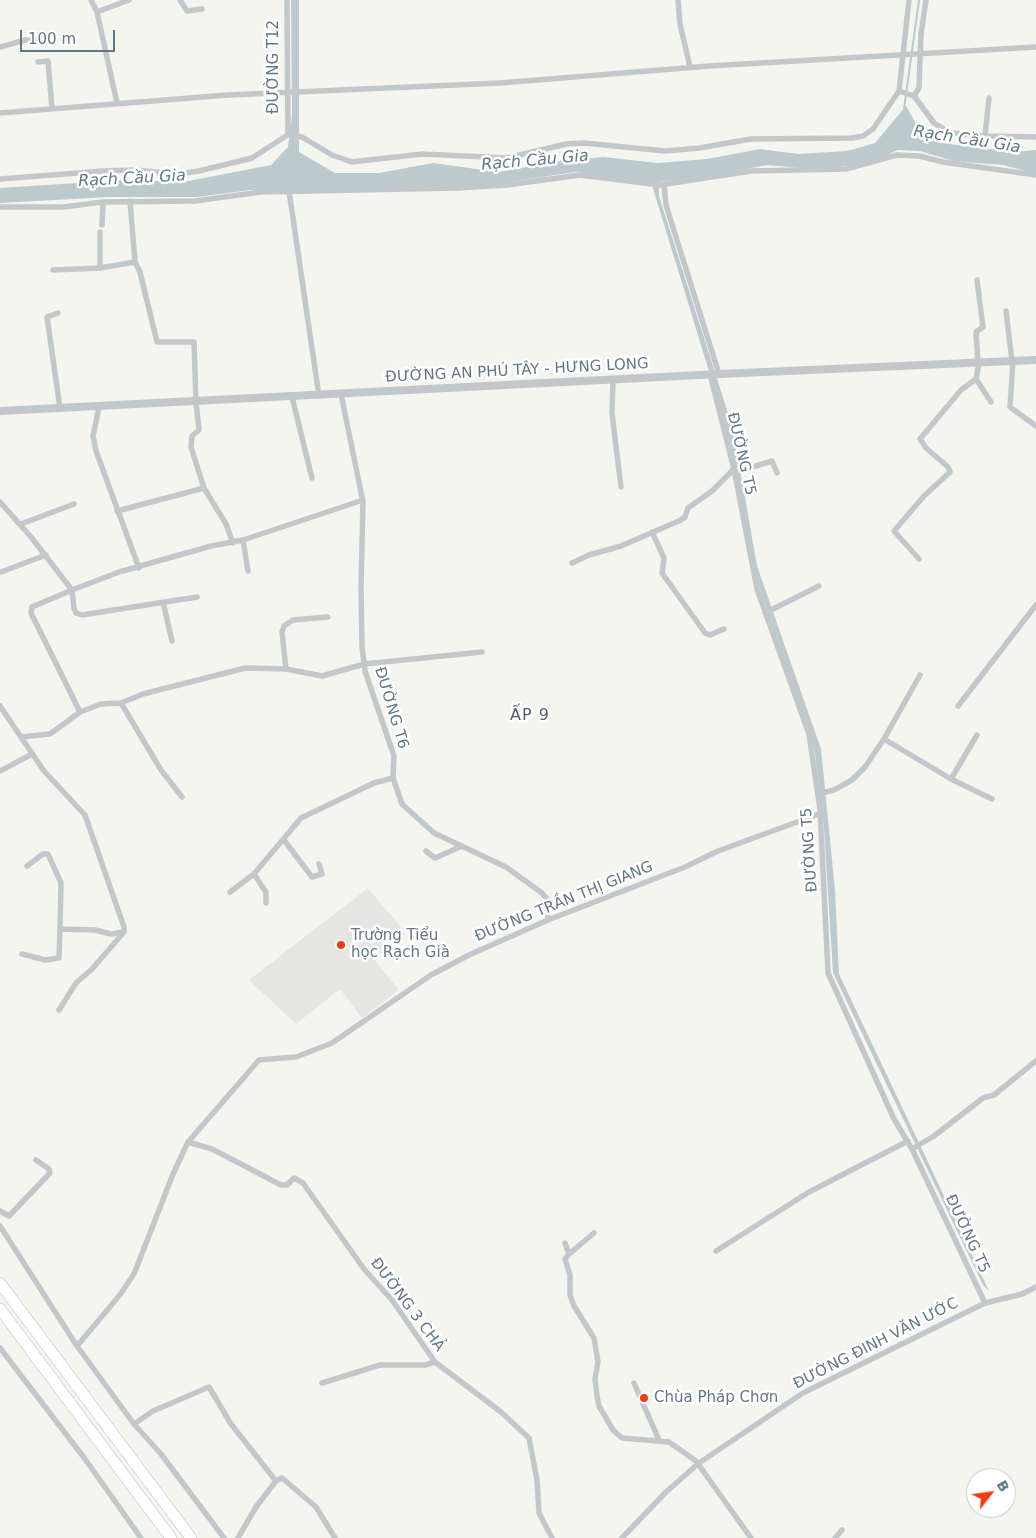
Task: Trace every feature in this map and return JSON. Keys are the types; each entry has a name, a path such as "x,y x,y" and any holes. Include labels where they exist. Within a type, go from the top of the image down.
{"highway":[{"path":"0,1283 190,1538"},
{"path":"0,1309 171,1538"}],"street":[{"path":"91,0 97,12 117,103"},
{"path":"97,12 129,0"},
{"path":"180,0 187,11 202,9"},
{"name":"ĐƯỜNG T12","path":"287,0 288,135"},
{"path":"678,0 680,24 690,67"},
{"path":"0,179 103,171 135,170 177,174 199,171 252,158 288,135 302,137 341,160 352,162 422,154 507,158 566,144 584,143 665,152 700,148 751,138 852,138 863,136 873,129 901,91 909,0"},
{"path":"914,96 919,88 922,54 921,34 926,0"},
{"path":"0,47 25,40 38,40"},
{"path":"0,113 288,92 304,93 500,83 690,67 1036,47"},
{"path":"38,62 48,61 52,108"},
{"path":"901,91 914,96 923,110 942,130 985,136 1036,136"},
{"path":"985,136 989,98"},
{"path":"0,207 63,207 130,201 194,201 261,192 457,188 507,185 580,175 662,185 751,171 846,169 897,155 920,156 943,162 1036,175"},
{"name":"ĐƯỜNG T5","path":"662,185 666,205 715,374 749,557 765,613 808,734 818,794 828,973 894,1119 914,1148 985,1303"},
{"path":"289,191 319,396"},
{"path":"130,201 135,262 140,272 157,342 194,343 199,430 190,440 196,466 204,488 226,524 233,543"},
{"path":"100,268 103,202"},
{"path":"53,270 100,268 135,262"},
{"path":"977,280 983,327 976,332 978,363 976,378 991,402"},
{"path":"1006,311 1012,361 1010,407 1036,426"},
{"path":"58,313 47,317 60,408"},
{"name":"ĐƯỜNG AN PHÚ TÂY - HƯNG LONG","path":"0,411 319,396 715,374 1036,360"},
{"path":"919,559 894,531 924,496 950,472 948,467 926,448 920,439 961,390 976,378"},
{"path":"613,380 612,413 621,487"},
{"name":"ĐƯỜNG T6","path":"341,394 363,500 361,587 364,664 394,756 393,778 402,804 434,833 506,867 542,893 547,899 548,920"},
{"path":"292,397 312,478"},
{"path":"99,407 93,436 96,451 139,568"},
{"path":"572,563 582,557 621,546 685,517 688,508 712,491 734,469 741,468 743,470 772,461 777,473"},
{"path":"118,511 204,488"},
{"path":"80,712 30,610 38,603 118,572 139,568 211,546 233,543 363,500"},
{"path":"0,502 21,524 72,590 76,613 82,615 197,597"},
{"path":"21,524 74,504"},
{"path":"652,532 664,558 662,573 705,633 710,634 724,629"},
{"path":"243,540 248,571"},
{"path":"1,572 46,555"},
{"path":"765,613 819,586"},
{"path":"163,602 172,641"},
{"path":"958,706 1036,605"},
{"path":"286,669 282,632 284,626 293,620 328,617"},
{"path":"21,737 50,734 80,712 101,704 121,703 143,694 245,668 286,669 322,676 364,664 482,652"},
{"path":"818,794 827,793 856,776 884,739 920,676"},
{"path":"121,703 162,770 182,798"},
{"path":"0,706 44,771 85,814 124,932"},
{"path":"951,779 977,735"},
{"path":"884,739 951,779 992,799"},
{"path":"0,772 32,754"},
{"path":"230,892 254,874 301,818 374,783 393,778"},
{"name":"ĐƯỜNG TRẦN THỊ GIANG","path":"77,1346 119,1296 134,1274 173,1174 188,1142 259,1060 296,1057 332,1043 431,975 548,920 685,867 718,851 819,814"},
{"path":"284,840 312,877 322,874 319,864"},
{"path":"426,851 435,858 462,846"},
{"path":"22,954 45,960 59,958 61,883 48,854 43,854 27,866"},
{"path":"254,874 266,892 266,903"},
{"path":"60,929 95,930 111,934 124,932"},
{"path":"59,1010 76,983 92,969 124,932"},
{"path":"914,1148 983,1098 994,1095 1036,1062"},
{"path":"716,1251 809,1192 908,1141"},
{"name":"ĐƯỜNG 3 CHẢ","path":"188,1142 212,1149 281,1185 287,1185 294,1178 303,1183 364,1269 392,1300 435,1362 502,1412 529,1438 537,1480 538,1513 552,1538"},
{"path":"0,1211 9,1216 50,1173 49,1169 36,1160"},
{"path":"0,1226 77,1346 134,1424 161,1454 224,1538"},
{"path":"594,1233 569,1254 565,1262 570,1275 571,1298 592,1333 597,1349 596,1386 599,1406 616,1435 633,1440 659,1440 673,1445 699,1463 751,1538"},
{"path":"565,1243 569,1254"},
{"name":"ĐƯỜNG ĐINH VĂN ƯỚC","path":"622,1538 666,1492 699,1463 803,1393 985,1303 1017,1296 1036,1287"},
{"path":"0,1348 85,1459 141,1538"},
{"path":"322,1383 380,1365 425,1365 435,1362"},
{"path":"634,1383 659,1440"},
{"path":"134,1424 153,1411 210,1387 231,1424 276,1481"},
{"path":"238,1538 256,1507 276,1481 285,1478 308,1499 324,1519 335,1538"},
{"path":"835,1538 842,1530"}],"shaded area":[{"path":"291,0 299,0 299,152 335,173 379,173 433,163 498,172 561,161 603,157 658,163 707,159 760,149 799,154 847,151 875,143 906,106 918,127 941,143 1014,152 1036,150 1036,173 1003,165 953,161 920,151 898,150 869,163 811,169 767,165 717,175 659,182 659,196 733,429 757,566 821,749 835,890 839,974 989,1291 983,1285 833,973 824,828 815,753 809,729 758,583 716,394 651,182 575,172 497,184 251,190 197,197 109,197 0,203 0,188 124,180 183,182 271,165 288,147 292,115"},
{"name":"Trường Tiểu học Rạch Già","path":"368,888 405,932 374,959 399,990 362,1018 340,989 296,1024 249,980"}],"waterway":[{"path":"904,109 919,0"}],"place":[{"name":"Trường Tiểu học Rạch Già","path":"341,945"},
{"name":"Chùa Pháp Chơn","path":"644,1398"}],"district":[{"name":"ẤP 9","path":"530,716"}],"water label":[{"name":"Rạch Cầu Gia","path":"967,140"},
{"name":"Rạch Cầu Gia","path":"535,161"},
{"name":"Rạch Cầu Gia","path":"132,179"}]}
